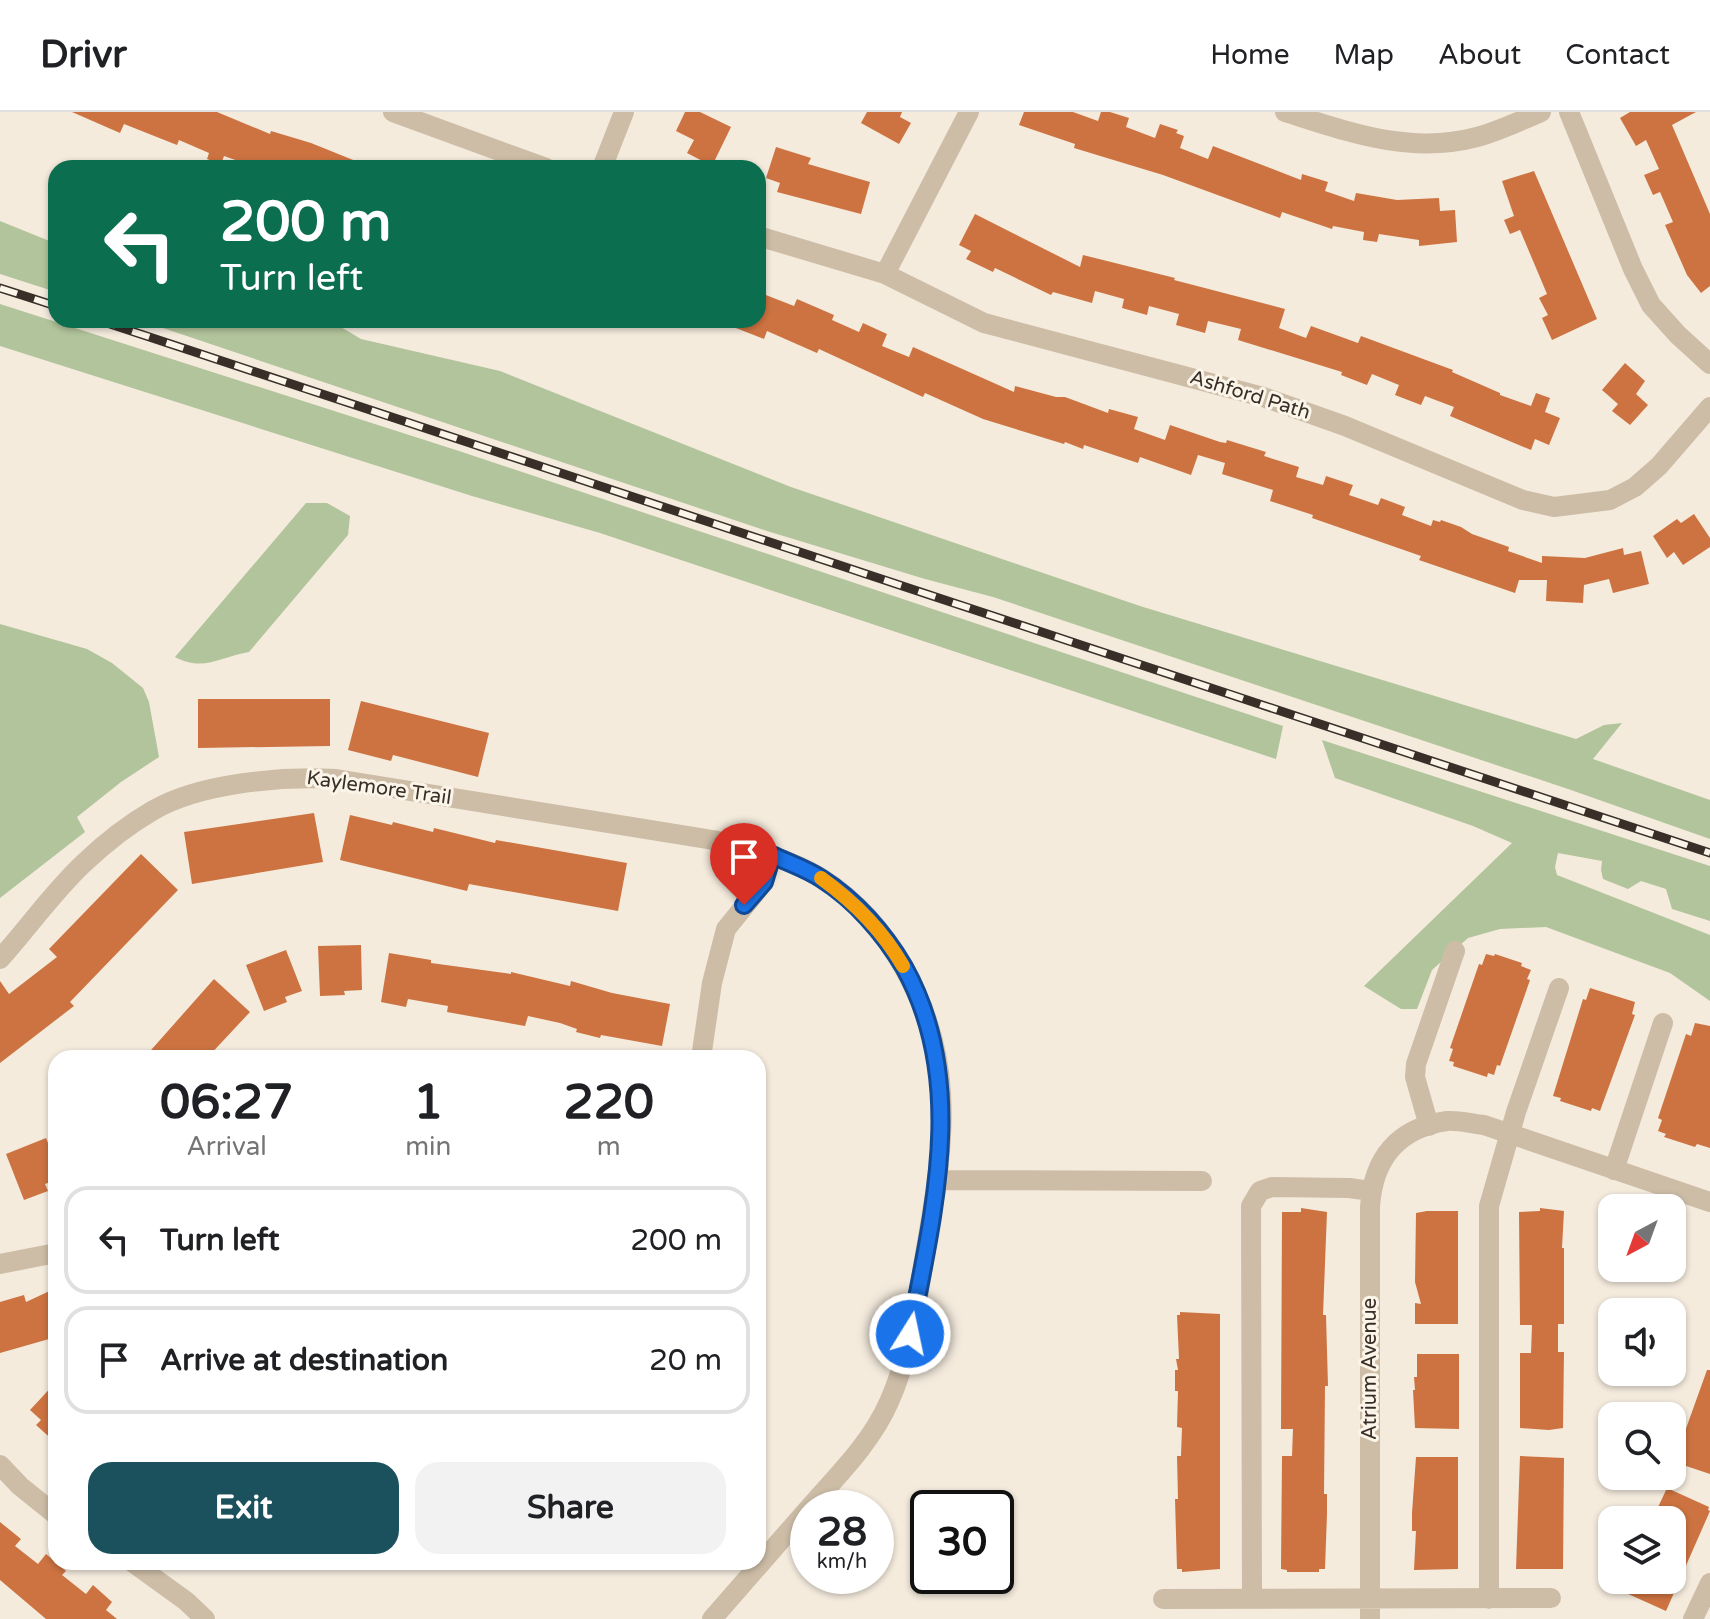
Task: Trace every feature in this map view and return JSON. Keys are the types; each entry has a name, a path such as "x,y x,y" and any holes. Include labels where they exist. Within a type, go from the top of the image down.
{"street":[{"path":"393,112 524,160"},
{"path":"605,160 624,112"},
{"path":"885,274 969,112"},
{"path":"1285,112 1375,140 1417,145 1479,136 1541,112"},
{"path":"1569,112 1633,269 1651,305 1710,364"},
{"name":"Ashford Path","path":"766,238 885,274 984,323 1263,397 1345,426 1523,500 1554,507 1610,500 1635,487 1659,466 1710,407"},
{"name":"Kaylemore Trail","path":"0,959 83,863 154,809 191,795 294,776 336,779 713,840 772,855 819,877 841,892 893,948 910,979 932,1036 941,1090 938,1180 904,1364 889,1404 877,1425 824,1490"},
{"path":"702,1050 719,948 726,929 764,882 772,855"},
{"path":"1455,951 1416,1064 1419,1130 1448,1121 1484,1125 1710,1202"},
{"path":"1489,1599 1489,1206 1559,988"},
{"path":"1614,1170 1663,1023"},
{"name":"Atrium Avenue","path":"1370,1609 1371,1191 1376,1170 1390,1147 1419,1130"},
{"path":"938,1180 1202,1181"},
{"path":"1252,1599 1251,1206 1260,1191 1272,1187 1371,1191"},
{"path":"0,1264 48,1255"},
{"path":"0,1465 48,1509"},
{"name":"Kaylemore Trail","path":"766,1557 790,1529"},
{"path":"143,1570 205,1619"},
{"name":"Kaylemore Trail","path":"712,1619 754,1570"},
{"path":"1693,1619 1710,1583"},
{"path":"1163,1599 1252,1599 1370,1609 1489,1599 1551,1598"}],"green space":[{"path":"0,221 48,240 48,289 0,274"},
{"path":"0,304 48,319 48,328 75,328 459,451 1283,726 1276,759 600,533 472,496 0,346"},
{"path":"163,328 342,328 361,339 500,371 791,487 1140,606 1576,739 1604,725 1622,723 1593,759 1710,800 1710,839 993,597 767,531"},
{"path":"306,503 327,503 350,516 348,535 249,652 203,663 175,657"},
{"path":"0,624 87,649 112,663 143,688 149,702 159,757 77,817 85,832 0,898"},
{"path":"1322,740 1710,866 1710,921 1672,909 1666,889 1641,881 1628,889 1603,879 1602,861 1558,853 1555,867 1557,875 1710,935 1710,1001 1670,973 1546,927 1500,929 1468,938 1432,970 1417,1009 1401,1009 1364,986 1512,843 1473,826 1335,778"}],"building":[{"path":"72,112 217,112 270,134 271,131 311,143 353,160 235,160 224,156 222,160 210,160 207,159 209,153 179,140 177,145 124,124 120,133"},
{"path":"685,112 700,112 731,127 715,160 700,160 687,153 694,140 676,131"},
{"path":"867,112 902,112 900,117 911,123 899,144 861,123"},
{"path":"1024,112 1073,112 1098,121 1101,112 1110,112 1129,118 1126,127 1155,138 1160,124 1178,130 1176,133 1184,136 1180,148 1208,159 1213,146 1301,180 1302,174 1328,182 1325,191 1354,201 1356,193 1397,200 1439,198 1440,211 1455,210 1457,242 1419,246 1419,240 1379,234 1377,242 1363,240 1364,232 1333,226 1332,229 1282,212 1280,218 1163,175 1074,148 1075,144 1019,125"},
{"path":"1630,112 1696,112 1672,125 1710,214 1710,286 1701,293 1687,275 1665,225 1673,222 1660,192 1653,195 1644,175 1659,169 1646,140 1636,146 1620,118"},
{"path":"776,147 811,158 808,164 870,182 861,214 777,192 780,183 766,178"},
{"path":"1534,171 1597,319 1552,340 1542,318 1548,315 1539,298 1547,294 1520,230 1510,234 1504,220 1514,216 1502,181"},
{"path":"975,214 1080,267 1083,255 1175,278 1285,309 1279,328 1306,338 1311,326 1358,343 1361,336 1453,370 1500,395 1531,406 1536,393 1550,398 1545,412 1560,418 1549,445 1535,439 1531,450 1450,416 1454,407 1425,396 1421,405 1395,395 1399,385 1372,374 1367,385 1341,375 1342,372 1238,340 1241,329 1208,321 1205,333 1176,325 1179,314 1149,306 1147,315 1122,308 1124,299 1095,291 1092,303 1053,292 1051,295 995,268 993,272 966,259 971,251 959,245"},
{"path":"766,295 794,306 797,299 834,315 832,320 859,332 863,323 887,334 882,346 909,357 913,347 1014,392 1015,386 1065,397 1108,413 1109,409 1138,417 1134,429 1165,440 1170,425 1220,442 1226,443 1227,440 1266,452 1264,456 1299,467 1296,477 1323,485 1326,476 1353,485 1349,495 1378,505 1381,498 1405,507 1402,515 1431,526 1433,520 1441,520 1542,563 1542,556 1585,558 1623,548 1624,555 1641,551 1649,584 1613,593 1609,579 1584,585 1583,603 1546,601 1547,580 1519,580 1515,593 1419,560 1421,556 1270,501 1273,490 1222,474 1225,463 1198,455 1191,475 1140,457 1138,463 1084,445 1083,449 1064,444 983,419 925,393 923,397 819,349 817,353 767,331 764,339 736,328 766,328"},
{"path":"1625,363 1645,381 1636,394 1648,405 1630,425 1612,411 1618,404 1602,390"},
{"path":"1694,514 1710,538 1710,547 1683,565 1674,552 1667,558 1653,536 1677,519 1681,523"},
{"path":"198,699 330,699 330,746 198,748"},
{"path":"361,701 489,733 478,777 393,755 391,761 348,750"},
{"path":"314,813 323,862 192,884 184,832"},
{"path":"350,815 433,832 434,828 495,843 496,840 627,863 618,911 469,884 467,891 340,860"},
{"path":"141,854 178,890 70,1002 74,1006 0,1063 0,981 9,994 57,957 49,949"},
{"path":"361,945 362,990 344,991 345,995 320,996 318,946"},
{"path":"286,950 302,991 285,997 287,1002 264,1011 246,965"},
{"path":"389,953 431,960 431,963 511,972 570,986 571,981 612,993 670,1004 662,1046 601,1035 600,1038 576,1032 577,1029 560,1023 528,1016 525,1026 447,1012 448,1006 408,999 406,1007 381,1002"},
{"path":"1486,954 1522,963 1521,966 1531,970 1500,1066 1497,1065 1494,1075 1488,1073 1487,1077 1453,1066 1454,1062 1449,1061 1453,1049 1450,1048 1479,964 1482,965"},
{"path":"214,979 250,1012 214,1050 151,1050"},
{"path":"1590,988 1635,1002 1632,1014 1635,1015 1600,1111 1592,1108 1591,1111 1553,1096 1583,999 1586,1000"},
{"path":"1695,1023 1710,1026 1710,1148 1697,1144 1695,1147 1664,1137 1666,1134 1658,1131 1662,1120 1658,1118 1686,1034 1691,1036"},
{"path":"46,1138 48,1183 45,1184 48,1191 24,1200 6,1154"},
{"path":"1301,1208 1327,1212 1323,1315 1326,1315 1328,1386 1325,1386 1324,1494 1327,1494 1327,1514 1325,1569 1319,1569 1319,1572 1287,1572 1281,1569 1282,1456 1292,1456 1293,1429 1281,1429 1282,1212 1301,1212"},
{"path":"1540,1208 1564,1211 1564,1324 1558,1324 1558,1352 1564,1352 1563,1428 1549,1430 1520,1428 1520,1353 1531,1353 1532,1325 1520,1325 1519,1212 1540,1211"},
{"path":"1458,1211 1458,1324 1415,1324 1415,1303 1421,1304 1415,1282 1416,1213"},
{"path":"48,1292 48,1339 0,1353 0,1302 24,1295 26,1302"},
{"path":"1180,1312 1220,1314 1220,1569 1182,1572 1182,1569 1177,1569 1175,1499 1178,1499 1177,1456 1181,1456 1182,1428 1177,1427 1175,1370 1178,1370 1176,1359 1179,1359 1177,1315"},
{"path":"1417,1354 1459,1354 1459,1429 1415,1428 1413,1390 1414,1377 1417,1377"},
{"path":"1707,1370 1710,1370 1710,1474 1686,1466 1686,1429"},
{"path":"48,1391 48,1436 36,1425 41,1420 30,1410"},
{"path":"1520,1456 1564,1458 1563,1569 1516,1569"},
{"path":"1416,1457 1458,1457 1458,1569 1414,1570 1416,1531 1412,1531 1412,1513"},
{"path":"1666,1490 1671,1490 1709,1507 1686,1566 1686,1506 1659,1506"},
{"path":"0,1522 21,1539 15,1546 38,1564 46,1554 48,1570 65,1570 62,1575 86,1594 93,1585 112,1602 106,1610 117,1619 46,1619 0,1580"},
{"path":"1628,1594 1673,1594 1666,1611"}],"railway":[{"path":"0,288 48,303"},
{"path":"122,328 1710,853"}],"slow traffic":[{"path":"821,878 841,892 869,920 893,948 903,966"}],"route":[{"path":"744,905 764,882 772,855 819,877 841,892 893,948 923,1010 937,1062 942,1123 938,1180 910,1334"}]}
